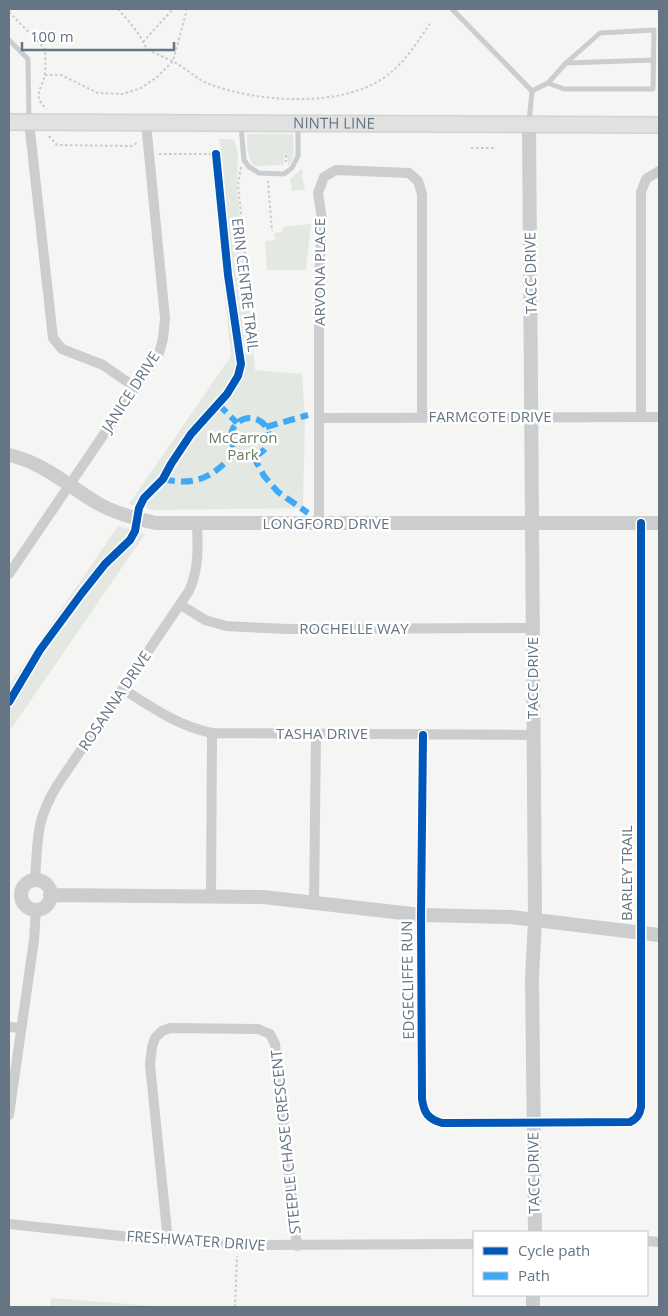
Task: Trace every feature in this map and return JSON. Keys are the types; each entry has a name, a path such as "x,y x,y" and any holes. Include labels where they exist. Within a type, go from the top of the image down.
{"main road":[{"name":"NINTH LINE","path":"9,122 659,125"}],"street":[{"path":"29,122 53,338 62,349 103,365 136,388"},
{"name":"JANICE DRIVE","path":"9,574 136,388 159,353 163,340 165,318 146,124"},
{"name":"TACC DRIVE","path":"529,124 533,523 535,920 532,977 535,1231"},
{"name":"ARVONA PLACE","path":"319,524 319,281 322,220 318,193 324,177 336,170 409,173 418,181 422,194 422,418"},
{"path":"641,417 641,192 646,179 659,171"},
{"name":"FARMCOTE DRIVE","path":"320,418 659,417"},
{"name":"LONGFORD DRIVE","path":"9,456 44,469 99,504 137,519 156,523 659,523"},
{"name":"BARLEY TRAIL","path":"533,1123 630,1122 638,1116 641,1107 641,523"},
{"name":"ROSANNA DRIVE","path":"35,880 36,840 45,807 58,784 189,591 196,572 198,557 197,524"},
{"name":"ROCHELLE WAY","path":"181,605 205,620 226,626 288,629 533,628"},
{"name":"TASHA DRIVE","path":"123,689 165,716 212,734 533,735"},
{"path":"212,734 212,897"},
{"path":"314,903 316,734"},
{"name":"EDGECLIFFE RUN","path":"423,735 421,915 422,1099 424,1110 431,1120 442,1123 533,1123"},
{"path":"35,880 46,884 50,895 46,905 36,910 27,907 15,895 25,884 35,880"},
{"path":"50,895 263,897 421,915 511,916 659,935"},
{"path":"9,1115 34,940 36,910"},
{"path":"9,1028 21,1028"},
{"name":"STEEPLE CHASE CRESCENT","path":"168,1241 150,1074 153,1042 158,1034 170,1028 258,1028 270,1034 275,1044 297,1246"},
{"name":"FRESHWATER DRIVE","path":"9,1224 168,1241 237,1245 473,1244"}],"lane":[{"path":"452,9 532,92 529,124"},
{"path":"532,92 548,83 566,63 600,33 654,30 653,89 564,89 548,83"},
{"path":"9,40 28,59 29,122"},
{"path":"566,63 653,60"},
{"path":"241,123 245,162 259,173 287,172 294,166 298,156 297,123"}],"path":[{"path":"118,9 145,46 152,52 164,59 173,61 207,83 233,92 267,98 302,100 336,96 361,89 382,79 408,56 431,22"},
{"path":"143,42 173,9"},
{"path":"45,75 61,75 98,93 123,94 140,88 157,77 173,61 187,9"},
{"path":"49,136 57,145 132,146 138,142"},
{"path":"471,148 495,148"},
{"path":"159,154 216,154 217,164"},
{"path":"286,154 287,172"},
{"path":"245,162 240,168 238,185 246,264"},
{"path":"272,231 268,182 275,181"},
{"path":"235,1307 237,1245"}],"green space":[{"path":"247,134 293,134 294,151 291,163 288,166 287,154 284,155 284,165 254,166 247,146"},
{"name":"McCarron Park","path":"219,139 232,139 235,142 238,154 237,190 255,370 302,374 305,419 303,508 153,510 129,504 231,356 210,152 221,152"},
{"path":"301,169 303,170 302,176 305,190 292,191 290,179"},
{"path":"311,224 306,270 267,270 265,241 275,240 274,233 283,232 282,227"},
{"path":"118,526 145,534 9,732 9,686"},
{"path":"51,1298 166,1307 50,1307"}],"marked path":[{"path":"218,404 237,423"},
{"path":"266,427 308,415"},
{"path":"250,418 264,423 269,437 264,451 250,456 236,451 231,437 236,423 250,418"},
{"path":"163,479 185,482 204,477 220,467 236,451"},
{"path":"253,456 264,476 278,492 308,513"}],"cycle path":[{"name":"ERIN CENTRE TRAIL","path":"9,702 40,650 82,593 105,564 130,540 135,531 139,508 144,498 163,479 191,434 227,394 238,376 241,364 228,275 216,154"},
{"path":"423,735 421,915 422,1099 426,1112 433,1120 442,1123 632,1121 638,1116 641,1107 641,523"}]}
